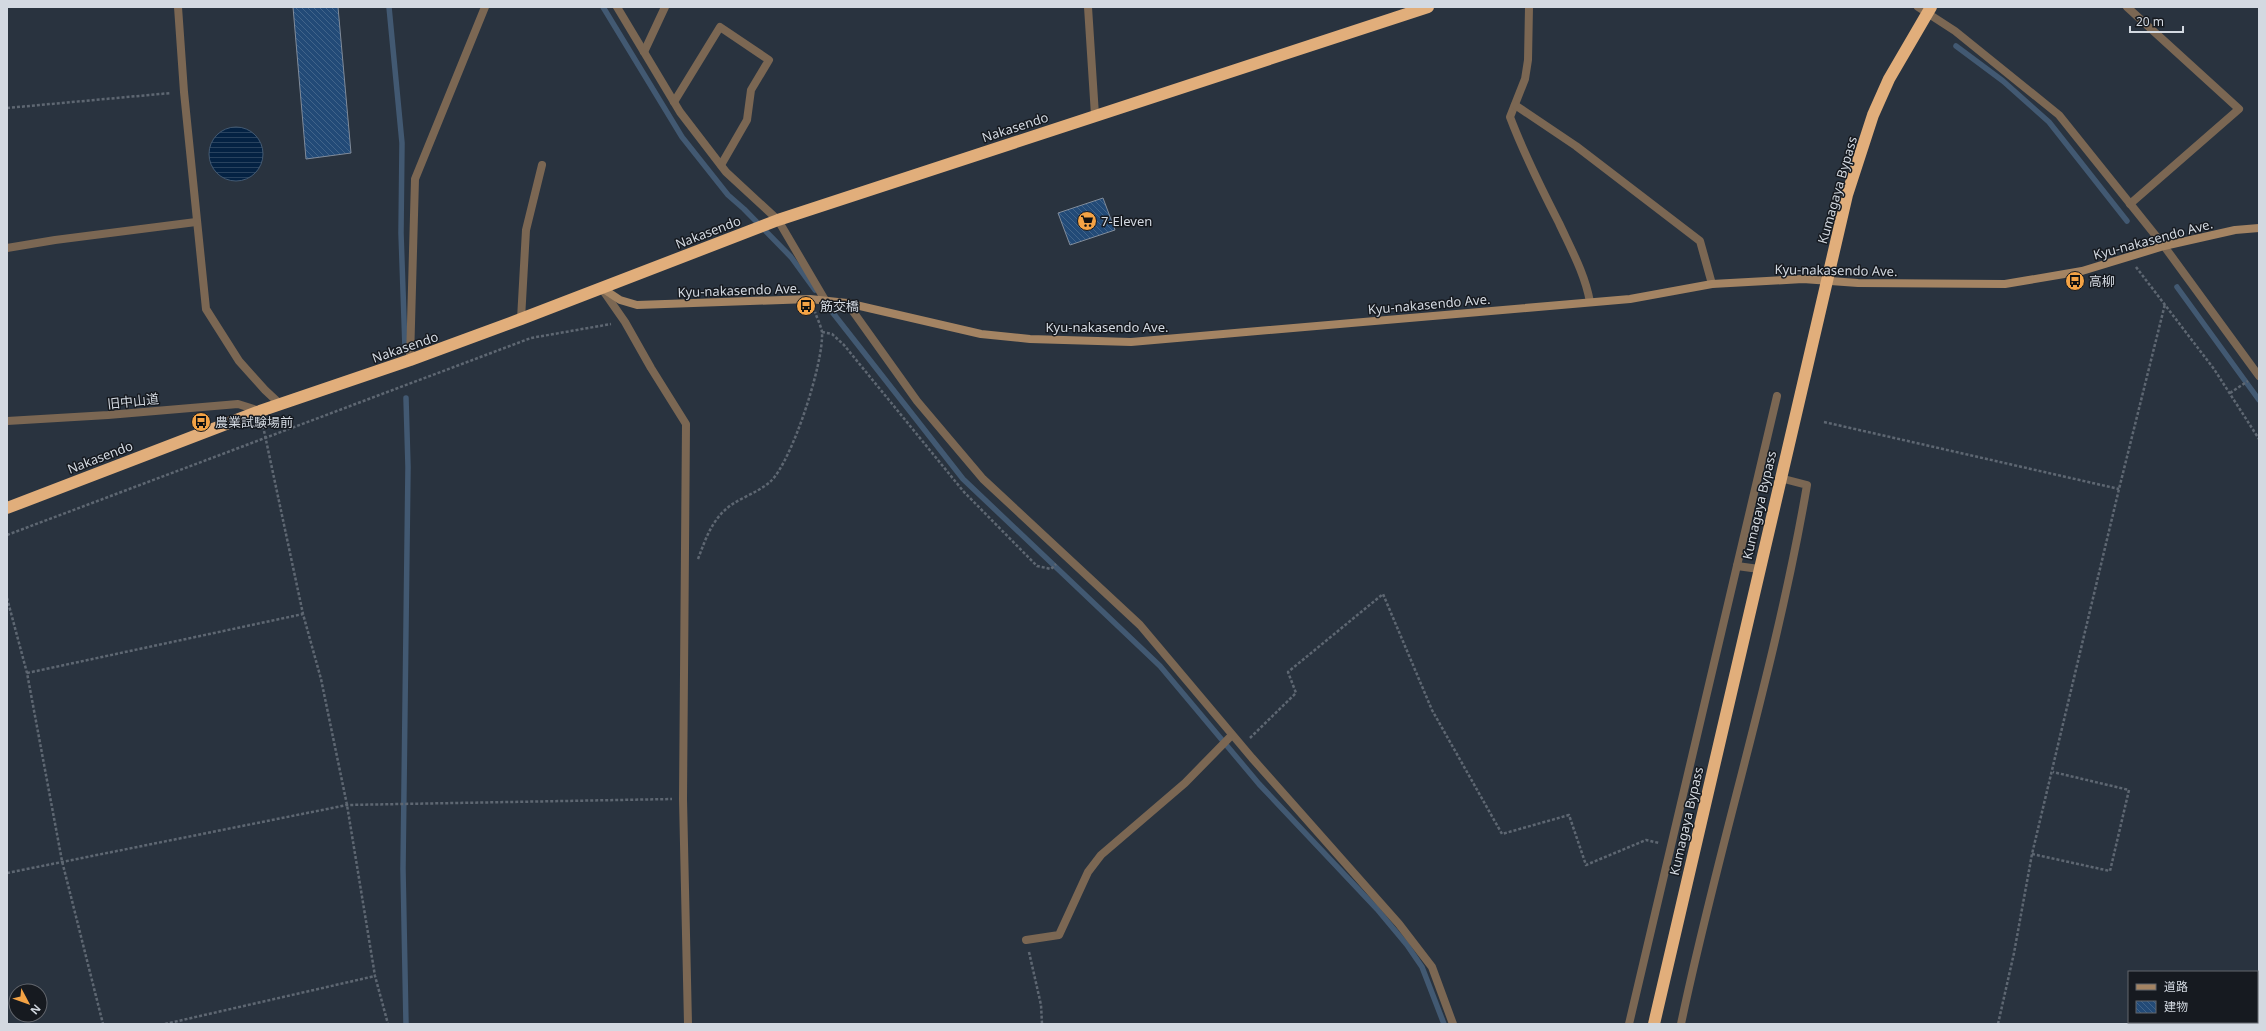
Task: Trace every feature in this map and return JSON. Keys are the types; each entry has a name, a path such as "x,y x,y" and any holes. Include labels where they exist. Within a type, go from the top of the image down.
{"highway":[{"name":"Nakasendo","path":"7,508 260,411 410,360 521,319 778,220 1428,7"},
{"name":"Kumagaya Bypass","path":"1654,1024 1780,478 1848,195 1873,115 1892,73 1928,9"}],"main road":[{"name":"Kyu-nakasendo Ave.","path":"602,288 620,300 637,305 810,299 825,300 847,303 981,334 1030,339 1131,342 1590,302 1662,294 1712,284 1803,279 1827,282 2005,284 2082,271 2127,256 2164,246 2235,230 2259,228"}],"street":[{"path":"178,7 196,222 206,309 239,361 264,390 280,404"},
{"path":"410,360 415,180 485,7"},
{"path":"617,7 674,102 720,165 778,220 825,300"},
{"path":"644,52 665,7"},
{"path":"1088,7 1095,115"},
{"path":"1529,7 1528,60 1524,79 1510,117 1521,146 1587,283 1590,302"},
{"path":"2127,7 2239,109 2130,204"},
{"path":"1928,9 2059,115 2164,246 2258,375"},
{"path":"674,102 720,27 769,60 751,90 747,120 720,165"},
{"path":"1515,105 1576,146 1700,241 1712,284"},
{"path":"521,319 526,230 542,165"},
{"path":"7,248 55,240 196,222"},
{"path":"602,288 625,322 651,368 686,424 683,799 688,1024"},
{"path":"847,303 917,401 983,479 1140,625 1242,746 1399,924 1432,967 1453,1024"},
{"path":"1629,1024 1777,396"},
{"name":"旧中山道","path":"7,421 108,415 238,404 260,411"},
{"path":"1681,1024 1732,808 1793,567 1807,485 1780,478"},
{"path":"1737,566 1759,569"},
{"path":"1026,940 1059,935 1088,872 1101,855 1185,783 1232,734"}],"path":[{"path":"7,108 184,92"},
{"path":"2127,256 2165,304 2230,393 2259,439"},
{"path":"696,565 715,519 730,506 770,482 786,461 803,419 818,361 822,332 810,299"},
{"path":"1998,1024 2014,954 2032,854 2053,772 2118,489 2165,304"},
{"path":"7,535 266,436 532,338 625,322"},
{"path":"822,332 832,334 844,345 964,492 1037,566 1051,569 1065,555"},
{"path":"2230,393 2258,375"},
{"path":"260,411 303,614 321,680 347,805 375,976 388,1024"},
{"path":"1824,422 2118,489"},
{"path":"1242,746 1296,693 1288,672 1383,594 1432,710 1502,834 1569,815 1586,866 1646,840 1672,846"},
{"path":"7,598 27,673 62,861 103,1024"},
{"path":"27,673 303,614"},
{"path":"2032,854 2110,871 2129,790 2053,772"},
{"path":"7,873 347,805 683,799"},
{"path":"1026,940 1041,1005 1042,1024"},
{"path":"165,1024 375,976"}],"water":[{"path":"236,127 246,129 255,135 261,144 263,154 261,164 255,173 246,179 236,181 226,179 217,173 211,164 209,154 211,144 217,135 226,129"}],"building":[{"path":"293,7 338,7 351,153 306,159"},
{"name":"7-Eleven","path":"1103,198 1115,230 1070,245 1058,213"}],"waterway":[{"path":"389,7 402,143 401,233 405,348"},
{"path":"603,7 682,137 728,195 744,209 791,257 815,290"},
{"path":"1956,46 2003,81 2049,122 2127,221"},
{"path":"2177,287 2259,400"},
{"path":"822,299 963,479 1160,666 1259,784 1377,909 1407,945 1422,967 1444,1024"},
{"path":"406,398 408,467 403,869 406,1024"}],"place":[{"name":"7-Eleven","path":"1087,221"},
{"name":"高柳","path":"2075,281"},
{"name":"筋交橋","path":"806,306"},
{"name":"農業試験場前","path":"201,422"}]}
